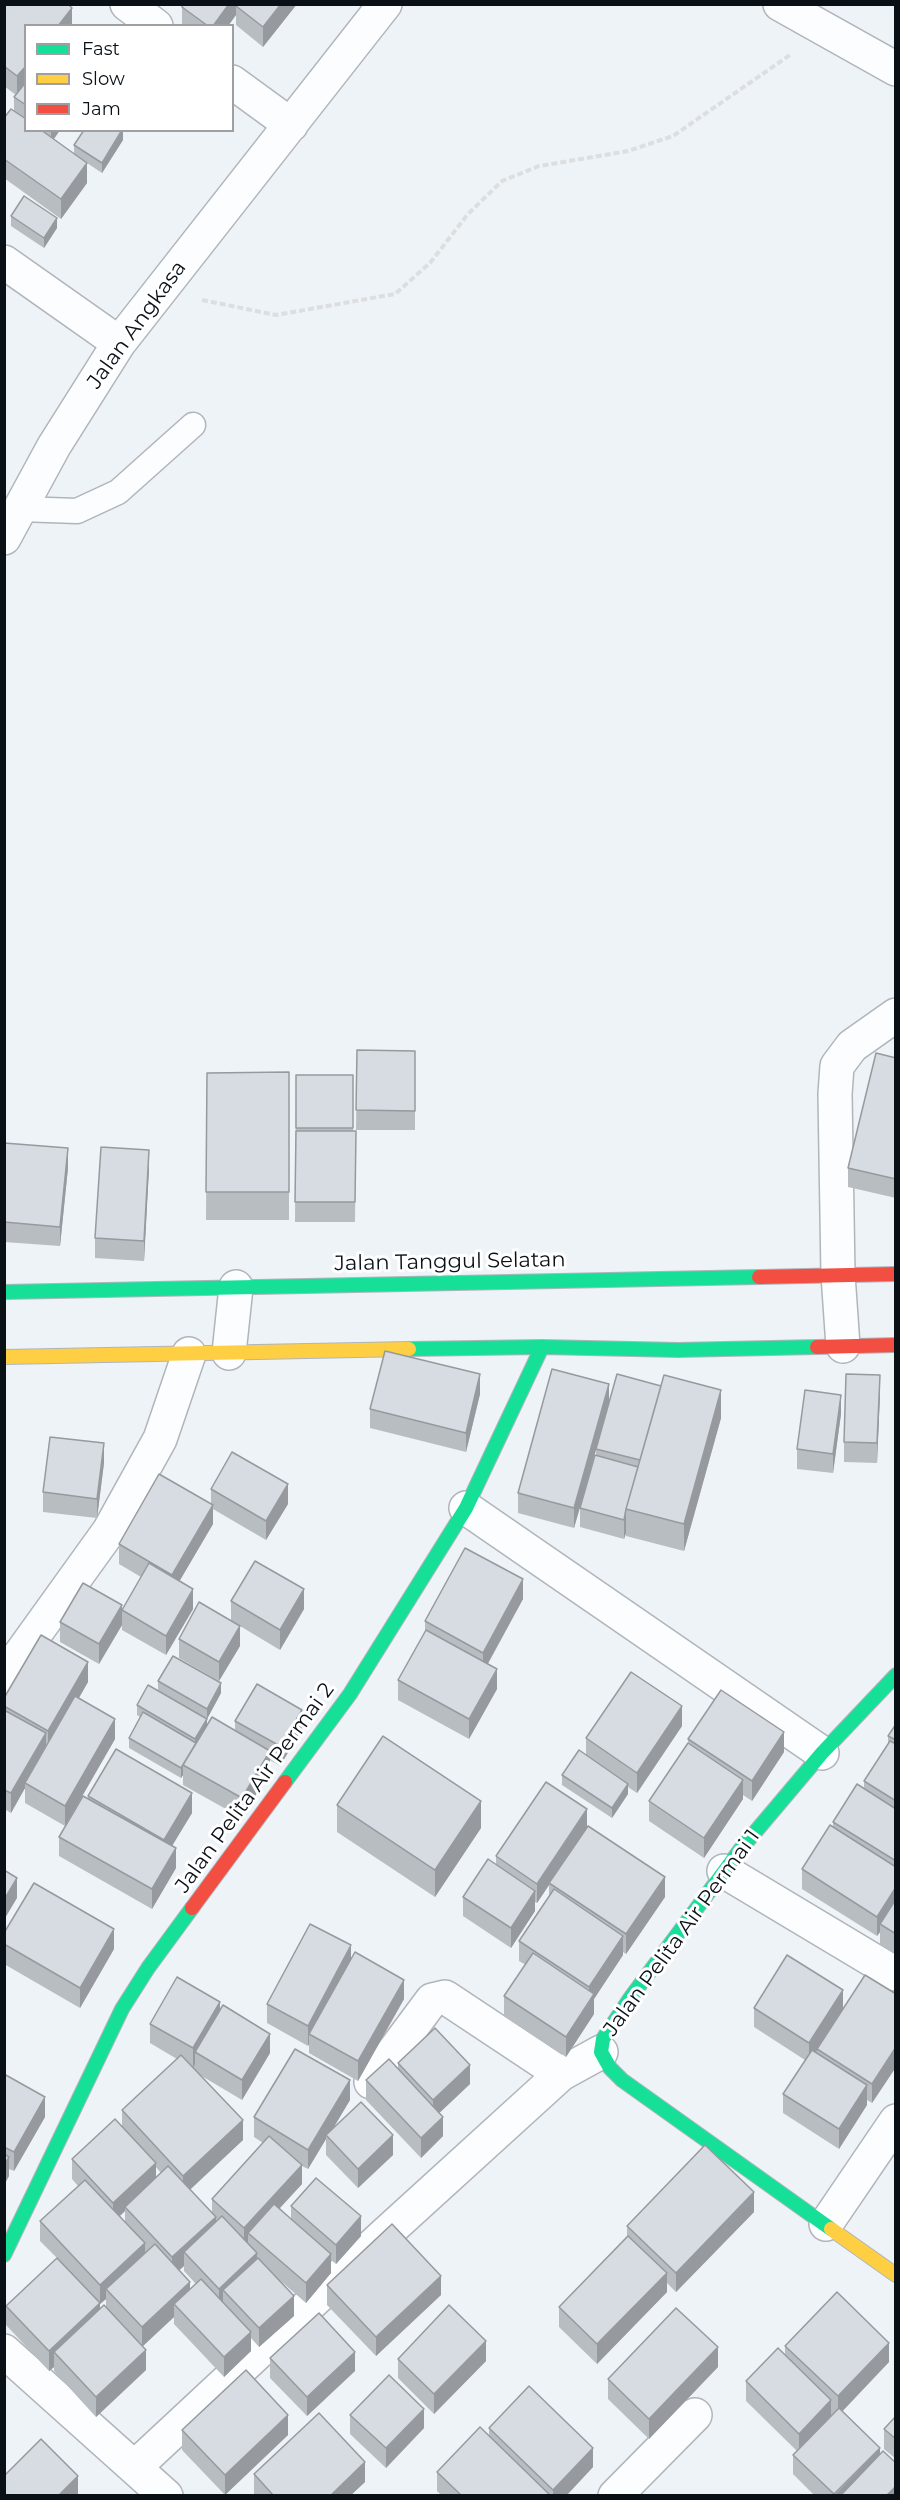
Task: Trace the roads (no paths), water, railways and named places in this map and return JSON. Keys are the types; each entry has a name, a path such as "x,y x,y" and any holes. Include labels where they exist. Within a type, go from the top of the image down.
{"street":[{"path":"127,4 153,24"},
{"name":"Jalan Angkasa","path":"4,538 54,446 119,343 385,4"},
{"path":"780,4 896,69"},
{"path":"234,83 291,125"},
{"path":"4,262 119,343"},
{"path":"843,1346 838,1275 835,1094 837,1066 852,1046 896,1015"},
{"name":"Jalan Tanggul Selatan","path":"4,1292 896,1274"},
{"path":"229,1353 236,1287"},
{"path":"4,1357 542,1347 678,1350 896,1345"},
{"name":"Jalan Pelita Air Permai 2","path":"4,2255 122,2009 162,1950 350,1694 466,1508 542,1347"},
{"path":"4,1677 109,1531 160,1439 189,1354"},
{"path":"466,1508 822,1753"},
{"name":"Jalan Pelita Air Permai 1","path":"896,1675 822,1753 724,1871 603,2038 601,2052 610,2068 622,2080 896,2274"},
{"path":"724,1871 896,1974"},
{"path":"371,2082 432,2000 445,1997 561,2074"},
{"path":"135,2467 561,2074 601,2052"},
{"path":"826,2224 896,2121"},
{"path":"4,2351 166,2496"},
{"path":"615,2496 695,2415"}],"lane":[{"path":"20,508 77,511 118,492 193,424"}]}
